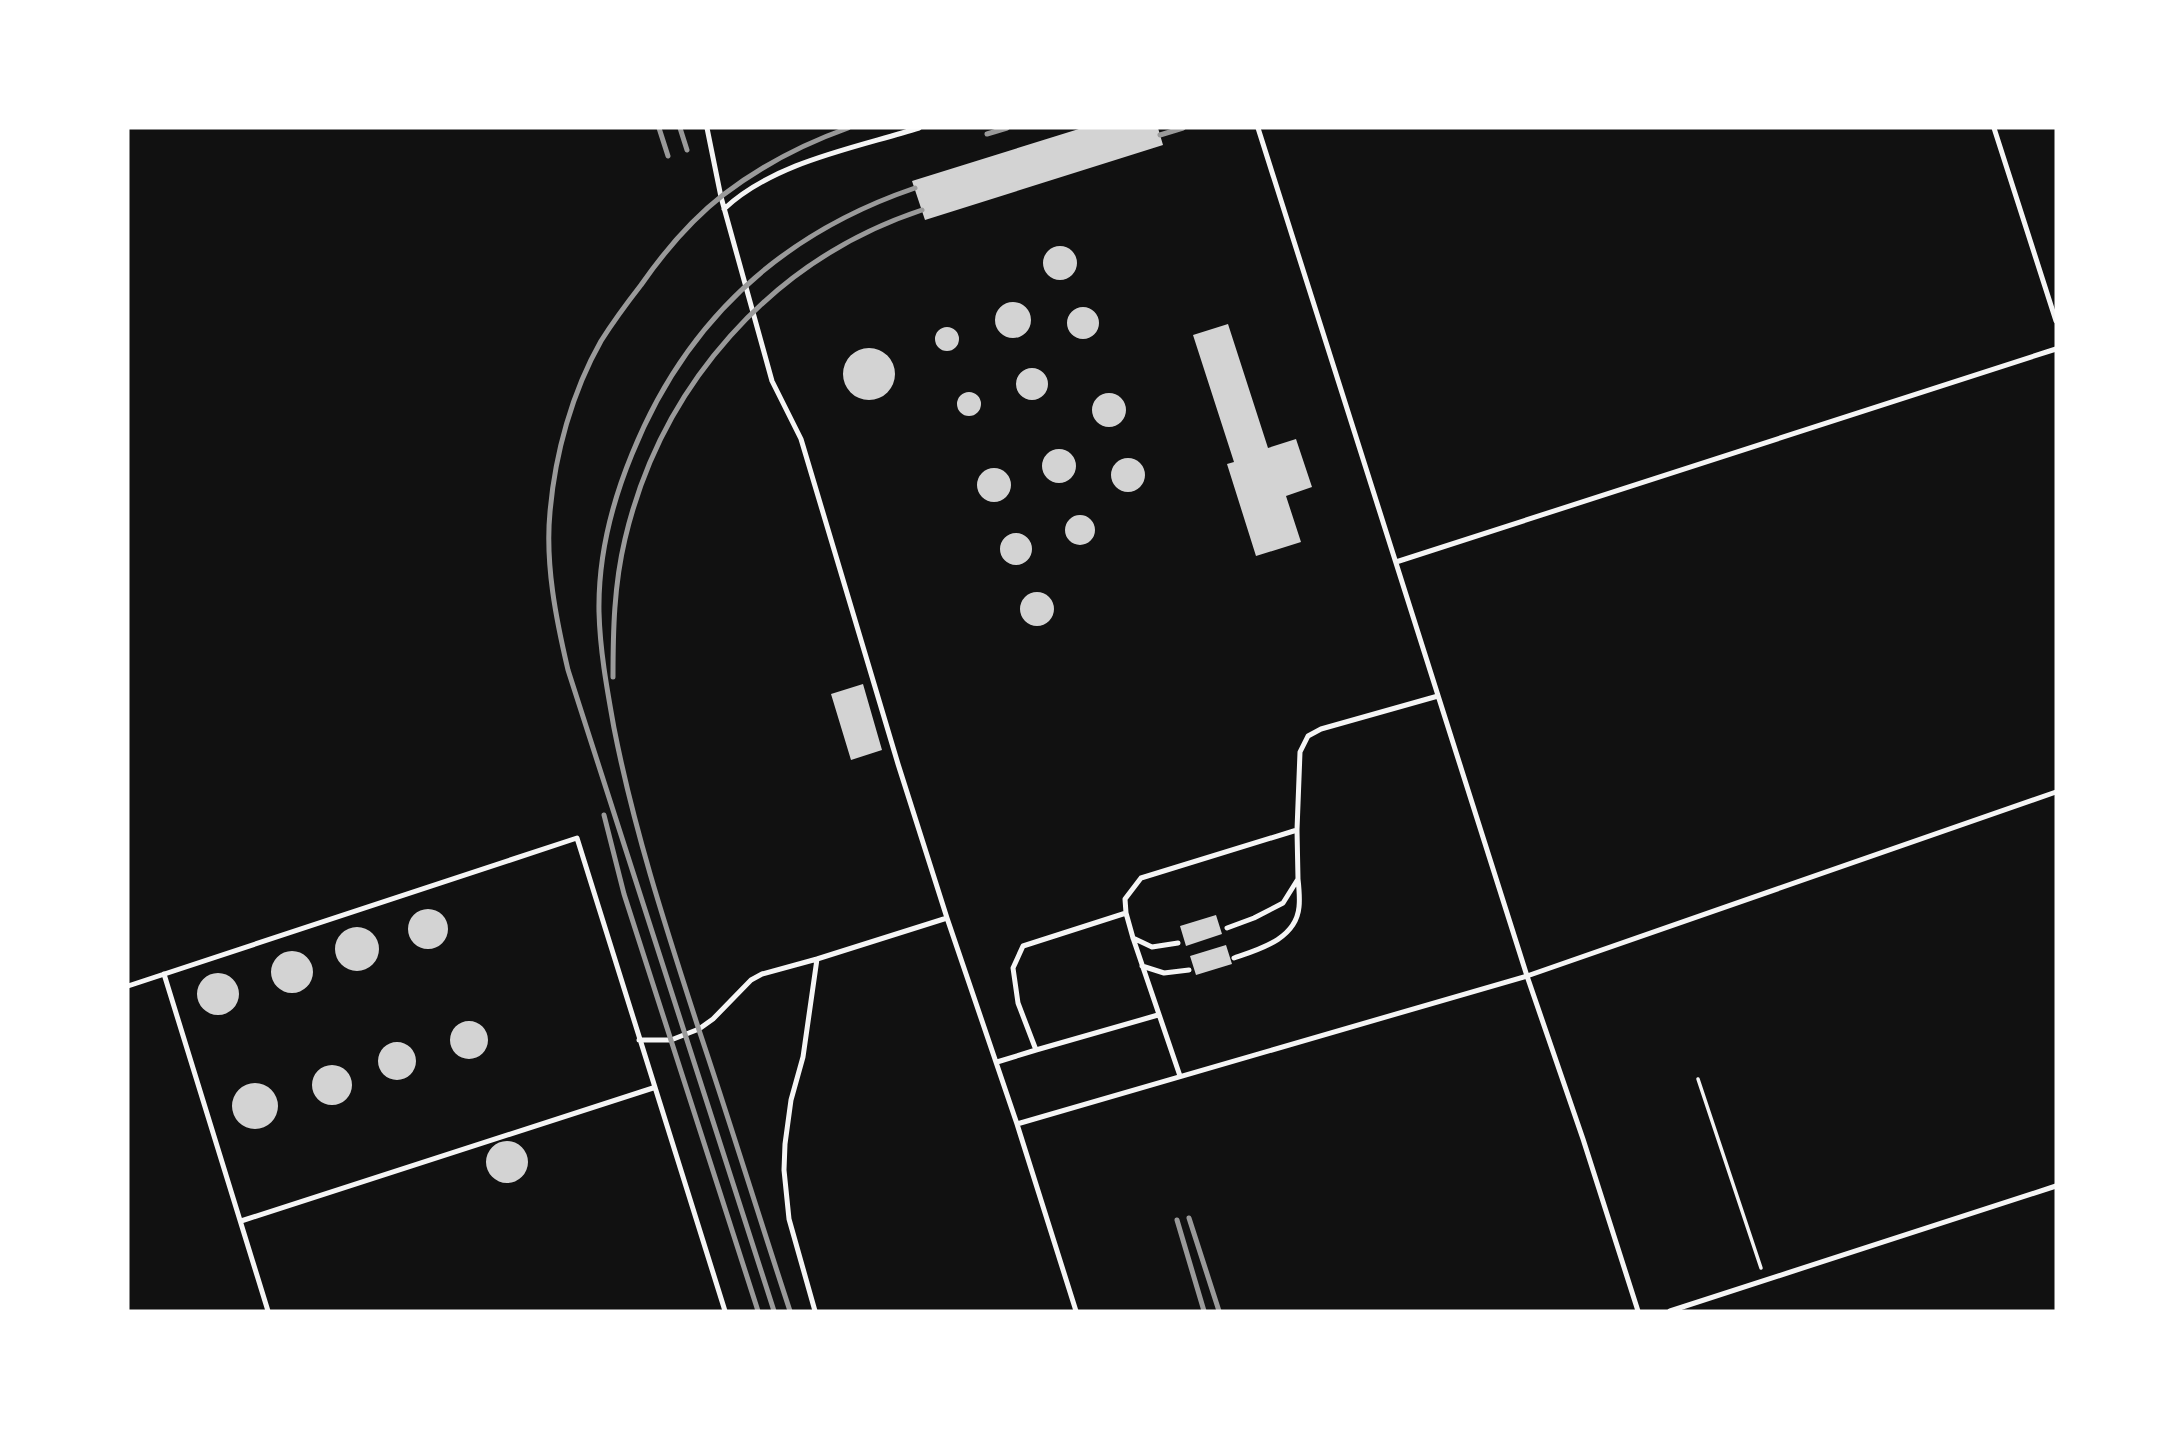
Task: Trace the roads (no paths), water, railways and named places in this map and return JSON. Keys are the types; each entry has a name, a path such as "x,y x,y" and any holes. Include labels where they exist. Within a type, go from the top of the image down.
{"lane":[{"path":"707,128 724,209 772,381 802,439 898,764 1076,1311"},
{"path":"724,209 748,189 778,172 919,128"},
{"path":"1258,128 1527,976 1638,1311"},
{"path":"1994,128 2056,321"},
{"path":"1396,562 2056,349"},
{"path":"1234,958 1271,945 1291,929 1299,909 1297,830 1300,752 1308,736 1321,729 1438,696"},
{"path":"1017,1124 1527,976 2056,792"},
{"path":"1180,1076 1133,938 1125,899 1141,878 1297,830"},
{"path":"128,986 576,838 725,1311"},
{"path":"1227,928 1283,903 1298,879"},
{"path":"1036,1051 1018,1003 1013,968 1023,946 1126,914"},
{"path":"639,1040 671,1040 685,1035 713,1019 751,980 762,974 947,918"},
{"path":"1133,938 1152,947 1178,943"},
{"path":"815,1311 789,1219 784,1170 791,1100 803,1056 817,959"},
{"path":"1142,966 1164,973 1189,971"},
{"path":"164,974 268,1311"},
{"path":"997,1062 1158,1015"},
{"path":"241,1221 653,1088"},
{"path":"1670,1311 2056,1186"}],"railway":[{"path":"659,128 668,156"},
{"path":"680,128 687,150"},
{"path":"774,1311 568,670 550,571 550,512 566,424 582,381 601,341 659,261 700,215 737,184 783,157 848,128"},
{"path":"987,134 1007,128"},
{"path":"1160,135 1183,128"},
{"path":"790,1311 674,953 631,804 602,656 599,592 603,551 612,512 632,454 654,407 680,363 709,324 743,289 780,258 821,230 866,207 915,188"},
{"path":"613,677 616,591 625,539 642,483 665,430 695,381 730,336 771,296 817,261 867,232 922,210"},
{"path":"604,815 624,894 758,1311"},
{"path":"1189,1218 1219,1311"},
{"path":"1177,1220 1204,1311"}]}
